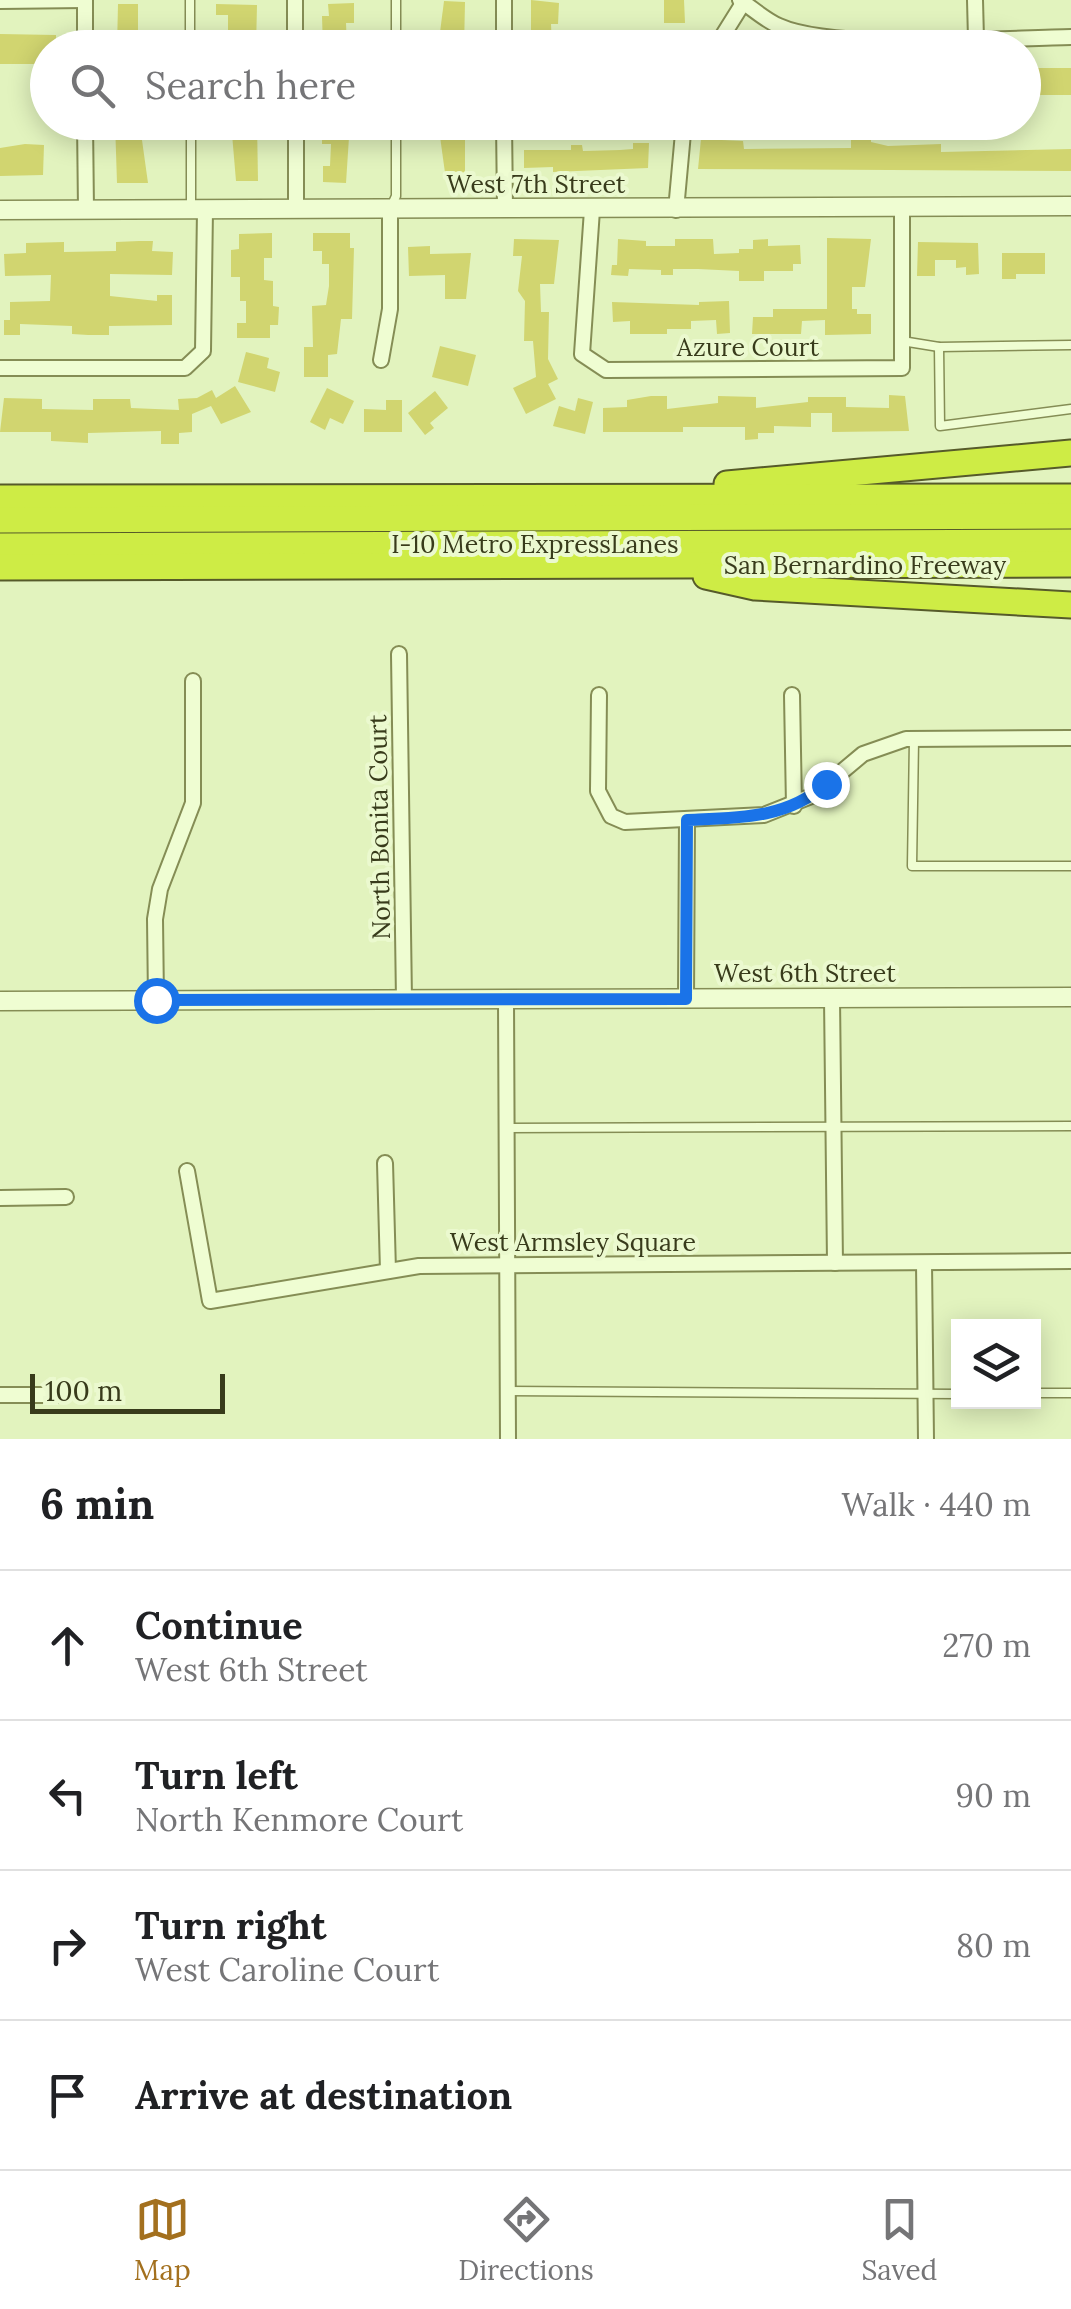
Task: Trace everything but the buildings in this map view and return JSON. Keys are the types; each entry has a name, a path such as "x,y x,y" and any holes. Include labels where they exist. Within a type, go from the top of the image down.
{"highway":[{"path":"603,498 1071,453"},
{"path":"0,498 1071,497"},
{"name":"I-10 Metro ExpressLanes","path":"0,520 1071,516"},
{"name":"I-10 Metro ExpressLanes","path":"0,546 1071,542"},
{"name":"San Bernardino Freeway","path":"0,568 1071,564"},
{"path":"657,565 755,587 1071,604"}],"street":[{"path":"0,1 85,0 85,30"},
{"path":"295,0 295,30"},
{"path":"504,0 504,30"},
{"path":"976,0 976,30"},
{"path":"726,30 743,1 780,27 797,30"},
{"path":"1041,38 1071,37"},
{"path":"85,140 86,210"},
{"path":"296,140 296,208"},
{"path":"504,140 505,209"},
{"path":"676,210 682,140"},
{"path":"902,206 902,341"},
{"name":"West 7th Street","path":"0,210 1071,206"},
{"path":"382,360 390,309 390,208"},
{"path":"0,368 185,368 196,362 203,350 198,210"},
{"name":"Azure Court","path":"592,210 582,354 596,366 606,370 902,368 902,341"},
{"name":"North Bonita Court","path":"399,654 404,1000"},
{"path":"156,1000 155,920 160,889 193,803 194,681"},
{"path":"599,695 598,791 603,806 625,822 764,816 814,796 863,754 914,738 1071,738"},
{"path":"792,695 794,806"},
{"path":"686,999 687,820"},
{"name":"West 6th Street","path":"0,1000 1071,997"},
{"path":"832,998 835,1263"},
{"path":"506,1000 508,1439"},
{"path":"385,1163 388,1271"},
{"name":"West Armsley Square","path":"186,1172 210,1302 388,1271 507,1265 1071,1261"},
{"path":"0,1198 66,1197"},
{"path":"924,1263 926,1439"},
{"path":"0,1396 64,1396"}],"lane":[{"path":"190,0 190,30"},
{"path":"396,0 396,30"},
{"path":"192,140 198,210"},
{"path":"390,208 396,196 396,140"},
{"path":"902,341 938,347 1071,345"},
{"path":"938,347 940,426 1071,410"},
{"path":"914,738 912,866 1071,866"},
{"path":"506,1128 1071,1126"},
{"path":"507,1391 951,1394"},
{"path":"1041,1393 1071,1392"}],"route":[{"path":"156,1000 686,999 687,820 764,816 814,796 826,784"}]}
